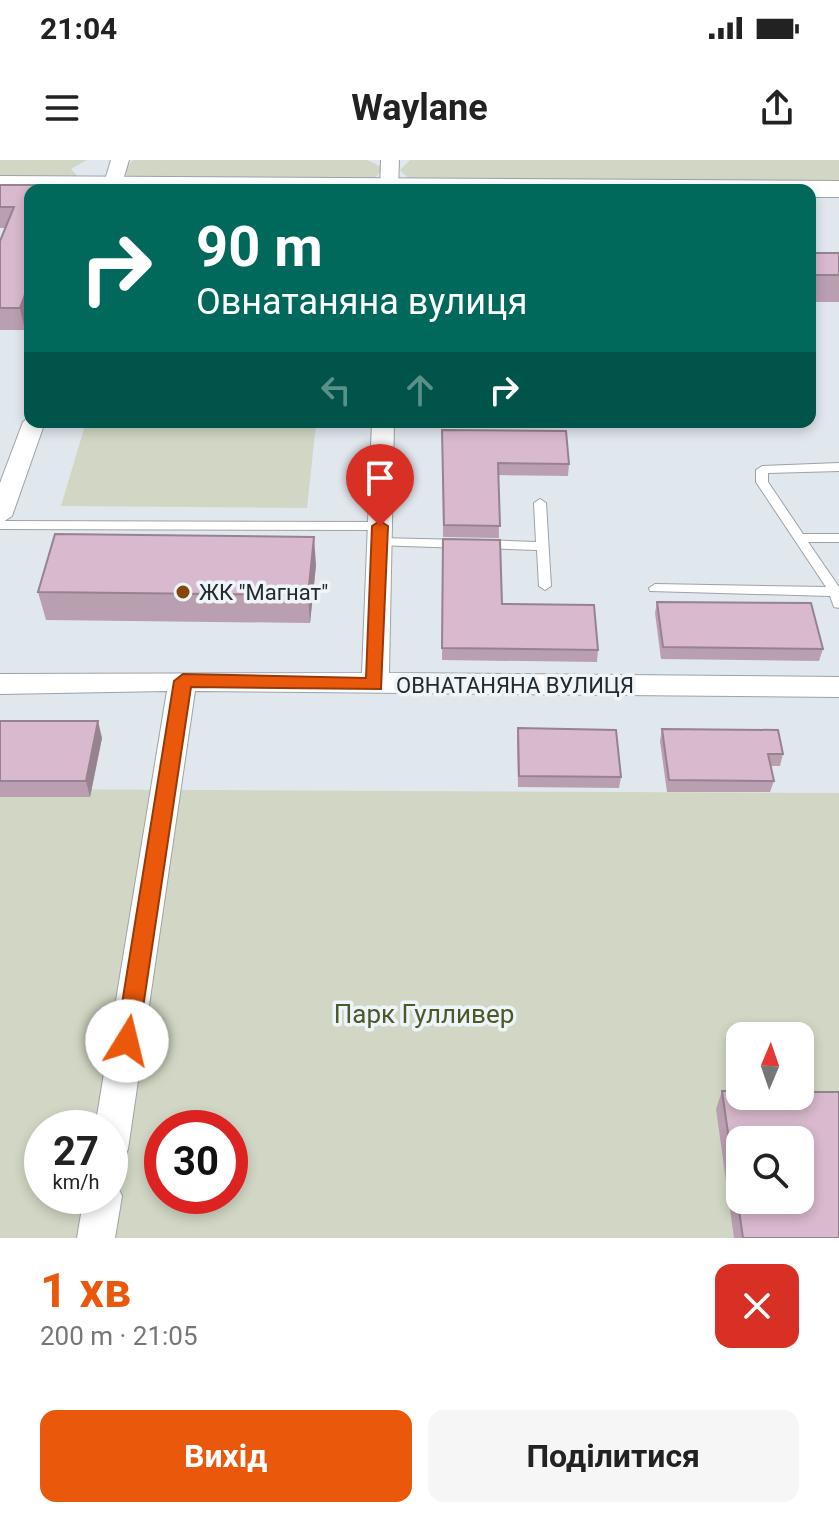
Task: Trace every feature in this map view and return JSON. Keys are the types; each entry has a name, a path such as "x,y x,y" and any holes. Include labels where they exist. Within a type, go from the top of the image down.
{"main road":[{"path":"0,184 115,178 264,184"},
{"path":"816,189 839,189"}],"street":[{"path":"389,184 390,160"},
{"path":"0,516 32,428"},
{"path":"375,684 383,428"},
{"path":"116,1110 183,681"},
{"name":"ОВНАТАНЯНА ВУЛИЦЯ","path":"0,684 183,681 839,687"},
{"path":"96,1238 100,1214"}],"lane":[{"path":"838,596 762,482 762,470 839,467"},
{"path":"540,503 545,586"},
{"path":"0,525 379,534 542,546"},
{"path":"798,538 839,538"},
{"path":"655,588 838,596"}],"green space":[{"path":"0,160 87,160 71,169 80,179 0,178"},
{"path":"133,160 367,160 380,166 381,171 375,178 127,177 125,168"},
{"path":"410,160 839,160 839,185 410,180 400,170"},
{"path":"84,428 316,428 307,508 61,506"},
{"name":"Парк Гулливер","path":"0,789 839,793 839,1238 0,1238"}],"building":[{"path":"0,185 24,185 24,297 20,308 0,308 0,241 14,207 0,207"},
{"path":"816,253 839,253 839,275 816,275"},
{"path":"442,430 566,431 569,464 498,463 500,526 444,525"},
{"path":"55,534 314,537 308,595 38,592"},
{"path":"443,539 500,540 502,604 594,605 598,650 442,648"},
{"path":"657,602 811,603 823,649 663,647"},
{"path":"0,721 98,721 86,781 0,781"},
{"path":"518,728 616,730 621,777 519,776"},
{"path":"662,729 778,730 783,754 768,754 774,781 669,780"},
{"path":"722,1091 726,1091 726,1110 814,1110 814,1092 839,1092 839,1238 743,1238 740,1214 814,1214 814,1126 727,1126"}],"place":[{"name":"ЖК \"Магнат\"","path":"183,592"}],"route":[{"path":"127,1041 183,681 375,684 380,526"}]}
